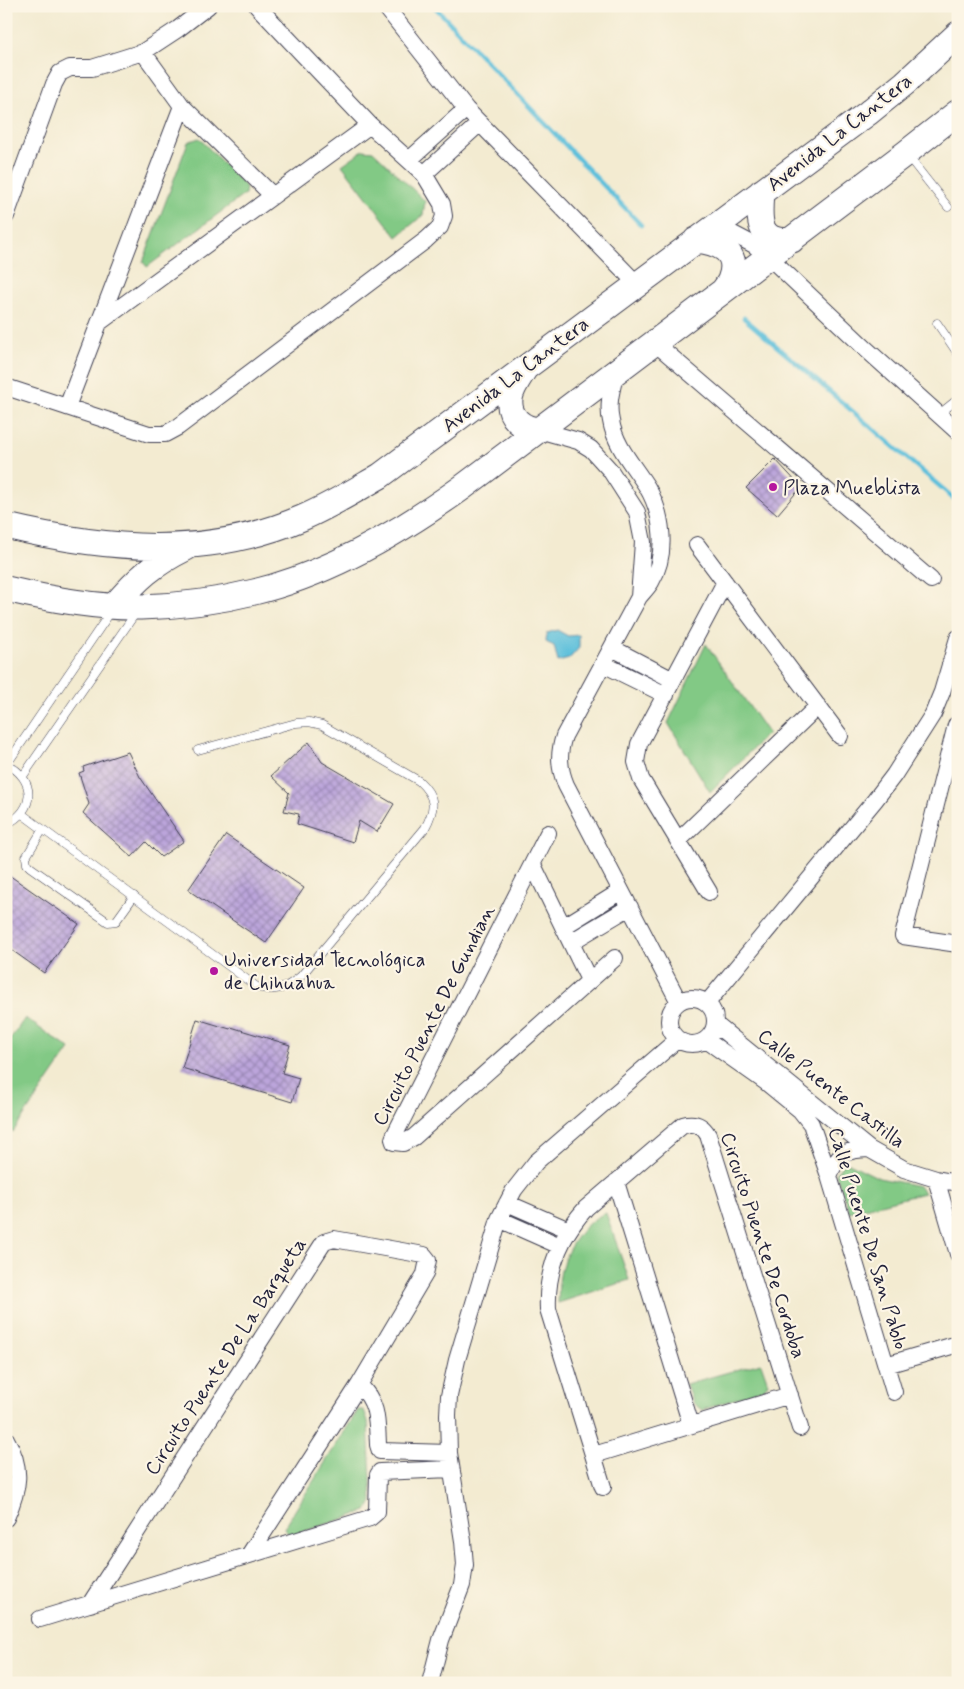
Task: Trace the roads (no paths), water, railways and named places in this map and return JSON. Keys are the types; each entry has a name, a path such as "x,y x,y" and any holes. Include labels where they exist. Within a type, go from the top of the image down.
{"main road":[{"name":"Avenida La Cantera","path":"6,526 38,534 82,541 157,547 190,546 222,542 258,533 301,518 339,501 380,476 868,113 905,83 958,34"},
{"path":"6,590 62,600 114,606 140,607 186,604 255,592 291,580 332,564 392,534 432,510 540,430 958,112"},
{"path":"761,192 760,218 762,228 768,236 779,241 792,240"},
{"path":"696,240 712,241 722,246 729,253 732,264 732,276 724,291"},
{"path":"527,365 512,391 510,399 511,408 514,417 520,424 530,429 540,430"},
{"path":"114,606 134,582 151,568 190,546"}],"street":[{"path":"6,216 54,84 60,73 70,68 92,68 143,52 208,6"},
{"path":"6,387 150,434 165,434 178,427 426,240 440,227 444,216 442,204 424,174 370,125 256,6"},
{"path":"385,6 466,109 637,284"},
{"path":"143,52 182,106 273,196"},
{"path":"67,407 182,106"},
{"path":"409,160 466,109"},
{"path":"424,174 480,123"},
{"path":"100,322 370,125"},
{"path":"716,225 746,240 769,257 866,349 958,432"},
{"path":"655,343 931,580"},
{"path":"616,372 610,400 611,422 616,438 648,489 654,503 659,517 661,549 658,567 652,582 640,597 564,736 559,761 566,785 679,1002"},
{"path":"540,430 578,441 591,449 610,470 637,512 641,526 643,557 640,597"},
{"path":"610,470 627,458"},
{"path":"697,545 840,736"},
{"path":"709,892 641,778 636,762 639,744 725,582"},
{"path":"707,1003 894,775 932,714 942,692 958,638"},
{"path":"612,648 673,680"},
{"path":"603,664 666,695"},
{"path":"678,841 818,706"},
{"path":"932,714 957,725 903,936 958,944"},
{"name":"Circuito Puente De Gundian","path":"548,833 395,1134 394,1142 403,1143 414,1137 615,958"},
{"path":"532,864 589,980"},
{"path":"567,934 621,891"},
{"path":"567,934 630,907"},
{"path":"690,998 696,998 707,1003 714,1013 715,1024 714,1030 706,1040 689,1044 678,1038 671,1029 671,1011 679,1002 690,998"},
{"name":"Calle Puente Castilla","path":"715,1024 771,1078 811,1124"},
{"path":"430,1683 441,1640 462,1586 465,1565 450,1461 448,1414 452,1378 499,1219 523,1177 550,1149 678,1038"},
{"name":"Calle Puente Castilla","path":"706,1040 771,1078 869,1148 904,1169 936,1179 958,1183"},
{"name":"Circuito Puente De Cordoba","path":"603,1487 548,1309 548,1286 560,1246 569,1230 586,1208 683,1125 694,1124 705,1130 800,1428"},
{"name":"Calle Puente De San Pablo","path":"811,1124 829,1176 894,1392"},
{"path":"829,1176 836,1160 841,1154 854,1149 869,1148"},
{"path":"936,1179 958,1254"},
{"path":"616,1182 691,1425"},
{"path":"507,1203 569,1230"},
{"path":"499,1219 560,1246"},
{"name":"Circuito Puente De La Barqueta","path":"90,1604 321,1246 328,1240 334,1239 424,1255 428,1260 425,1274 358,1385 249,1555"},
{"name":"Calle Puente De San Pablo","path":"886,1365 958,1344"},
{"path":"358,1385 371,1399 374,1408 380,1451 450,1461"},
{"path":"594,1455 790,1395"},
{"path":"6,1439 17,1465 17,1488 6,1518"},
{"path":"40,1620 370,1518 378,1507 378,1475 380,1472 450,1461"}],"lane":[{"path":"906,153 948,207"},
{"path":"937,323 958,354"},
{"path":"938,415 958,399"},
{"path":"6,824 15,821 22,814 27,805 29,795 23,776 16,769 6,764 114,606"},
{"path":"23,776 140,607"},
{"path":"22,814 257,988 278,990 288,986 300,976 425,828 433,809 432,799 428,789 419,780 322,725 309,722 296,723 198,750"},
{"path":"43,829 26,857 27,864 30,867 108,922 116,921 134,896"}],"water":[{"path":"557,630 568,636 579,635 579,648 569,659 558,662 554,646 546,642 547,633"}],"waterway":[{"path":"434,6 641,225"},
{"path":"744,318 958,502"}],"place":[{"name":"Plaza Mueblista","path":"773,487"},
{"name":"Universidad Tecnológica de Chihuahua","path":"214,971"}]}
